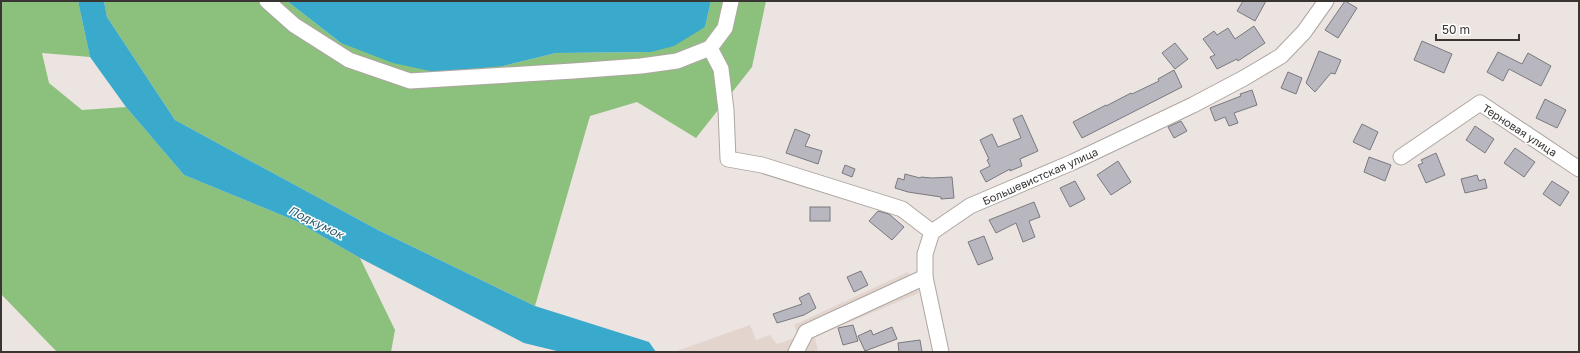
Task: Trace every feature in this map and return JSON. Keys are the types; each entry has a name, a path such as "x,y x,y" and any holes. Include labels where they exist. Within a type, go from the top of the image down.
{"street":[{"path":"267,1 294,25 349,60 410,81 641,66 676,61 710,48 725,28 731,1"},
{"name":"Большевистская улица","path":"932,232 970,206 1073,162 1193,105 1281,56 1304,32 1326,1"},
{"path":"710,48 721,69 726,110 728,159 762,165 902,209 932,232 925,254 925,277 941,352"},
{"name":"Терновая улица","path":"1401,157 1480,103 1579,168"},
{"path":"796,352 806,332 925,277"}],"shaded area":[{"path":"908,272 919,293 815,337 818,352 674,352 750,325 756,340 770,335 777,344 798,337 794,325"}],"green space":[{"path":"1,1 78,1 90,57 42,53 49,83 82,110 126,107 184,175 296,221 360,258 395,330 391,352 57,352 1,294"},
{"path":"104,1 287,1 341,43 503,66 556,53 651,52 705,27 711,1 766,1 752,67 696,138 637,102 590,116 535,306 378,230 175,120 107,17"}],"water":[{"name":"Подкумок","path":"78,1 104,1 107,17 175,120 378,230 535,306 649,342 656,352 561,352 524,343 360,258 296,221 184,175 126,107 90,57"},
{"path":"287,1 711,1 705,27 674,46 651,52 556,53 503,66 435,72 393,63 341,43"}],"building":[{"path":"1243,1 1266,1 1255,21 1237,11"},
{"path":"1345,1 1357,8 1338,38 1325,30"},
{"path":"1254,26 1265,43 1238,61 1237,59 1217,69 1210,57 1215,55 1203,39 1214,31 1217,35 1228,28 1235,39"},
{"path":"1422,41 1452,54 1444,73 1414,60"},
{"path":"1175,43 1188,59 1175,69 1162,53"},
{"path":"1319,51 1341,60 1335,74 1331,73 1315,92 1306,83"},
{"path":"1498,52 1522,64 1528,53 1551,66 1541,86 1509,69 1503,81 1487,72"},
{"path":"1174,70 1182,87 1082,138 1073,122 1131,93 1132,94 1159,81 1158,79"},
{"path":"1288,72 1302,78 1296,94 1281,88"},
{"path":"1252,90 1257,105 1234,113 1238,123 1229,126 1225,117 1215,121 1210,108"},
{"path":"1545,99 1566,110 1557,128 1536,118"},
{"path":"1022,115 1038,151 1020,159 1022,166 1010,171 1010,169 986,182 980,171 990,166 987,160 989,159 980,140 992,134 998,147 1021,138 1013,119"},
{"path":"1181,121 1187,131 1174,138 1168,127"},
{"path":"1362,124 1378,132 1370,150 1353,142"},
{"path":"1475,126 1494,139 1485,153 1466,140"},
{"path":"795,129 810,135 805,146 822,151 818,164 786,153"},
{"path":"1515,148 1535,162 1524,177 1504,163"},
{"path":"1436,153 1445,175 1426,183 1418,165 1423,163 1421,160"},
{"path":"1369,157 1391,165 1385,181 1364,172"},
{"path":"1118,161 1131,182 1111,195 1097,175"},
{"path":"845,165 855,169 852,177 842,173"},
{"path":"905,174 920,178 952,177 954,198 941,199 941,197 908,192 895,188 898,178 904,180"},
{"path":"1477,175 1479,181 1485,179 1487,188 1465,193 1461,179"},
{"path":"1075,181 1085,199 1070,207 1060,188"},
{"path":"1552,181 1569,192 1560,206 1543,194"},
{"path":"1034,202 1040,217 1029,221 1035,237 1023,242 1016,223 996,233 989,220"},
{"path":"810,207 830,207 830,221 810,221"},
{"path":"878,211 889,214 904,227 892,240 869,221"},
{"path":"984,236 993,259 978,265 968,242"},
{"path":"861,271 868,285 854,292 847,277"},
{"path":"809,293 816,308 804,315 777,323 773,314 802,304 799,298"},
{"path":"853,325 858,341 843,345 838,328"},
{"path":"892,327 897,339 865,351 858,336 871,330 873,335"},
{"path":"920,340 922,352 899,352 898,343"}]}
